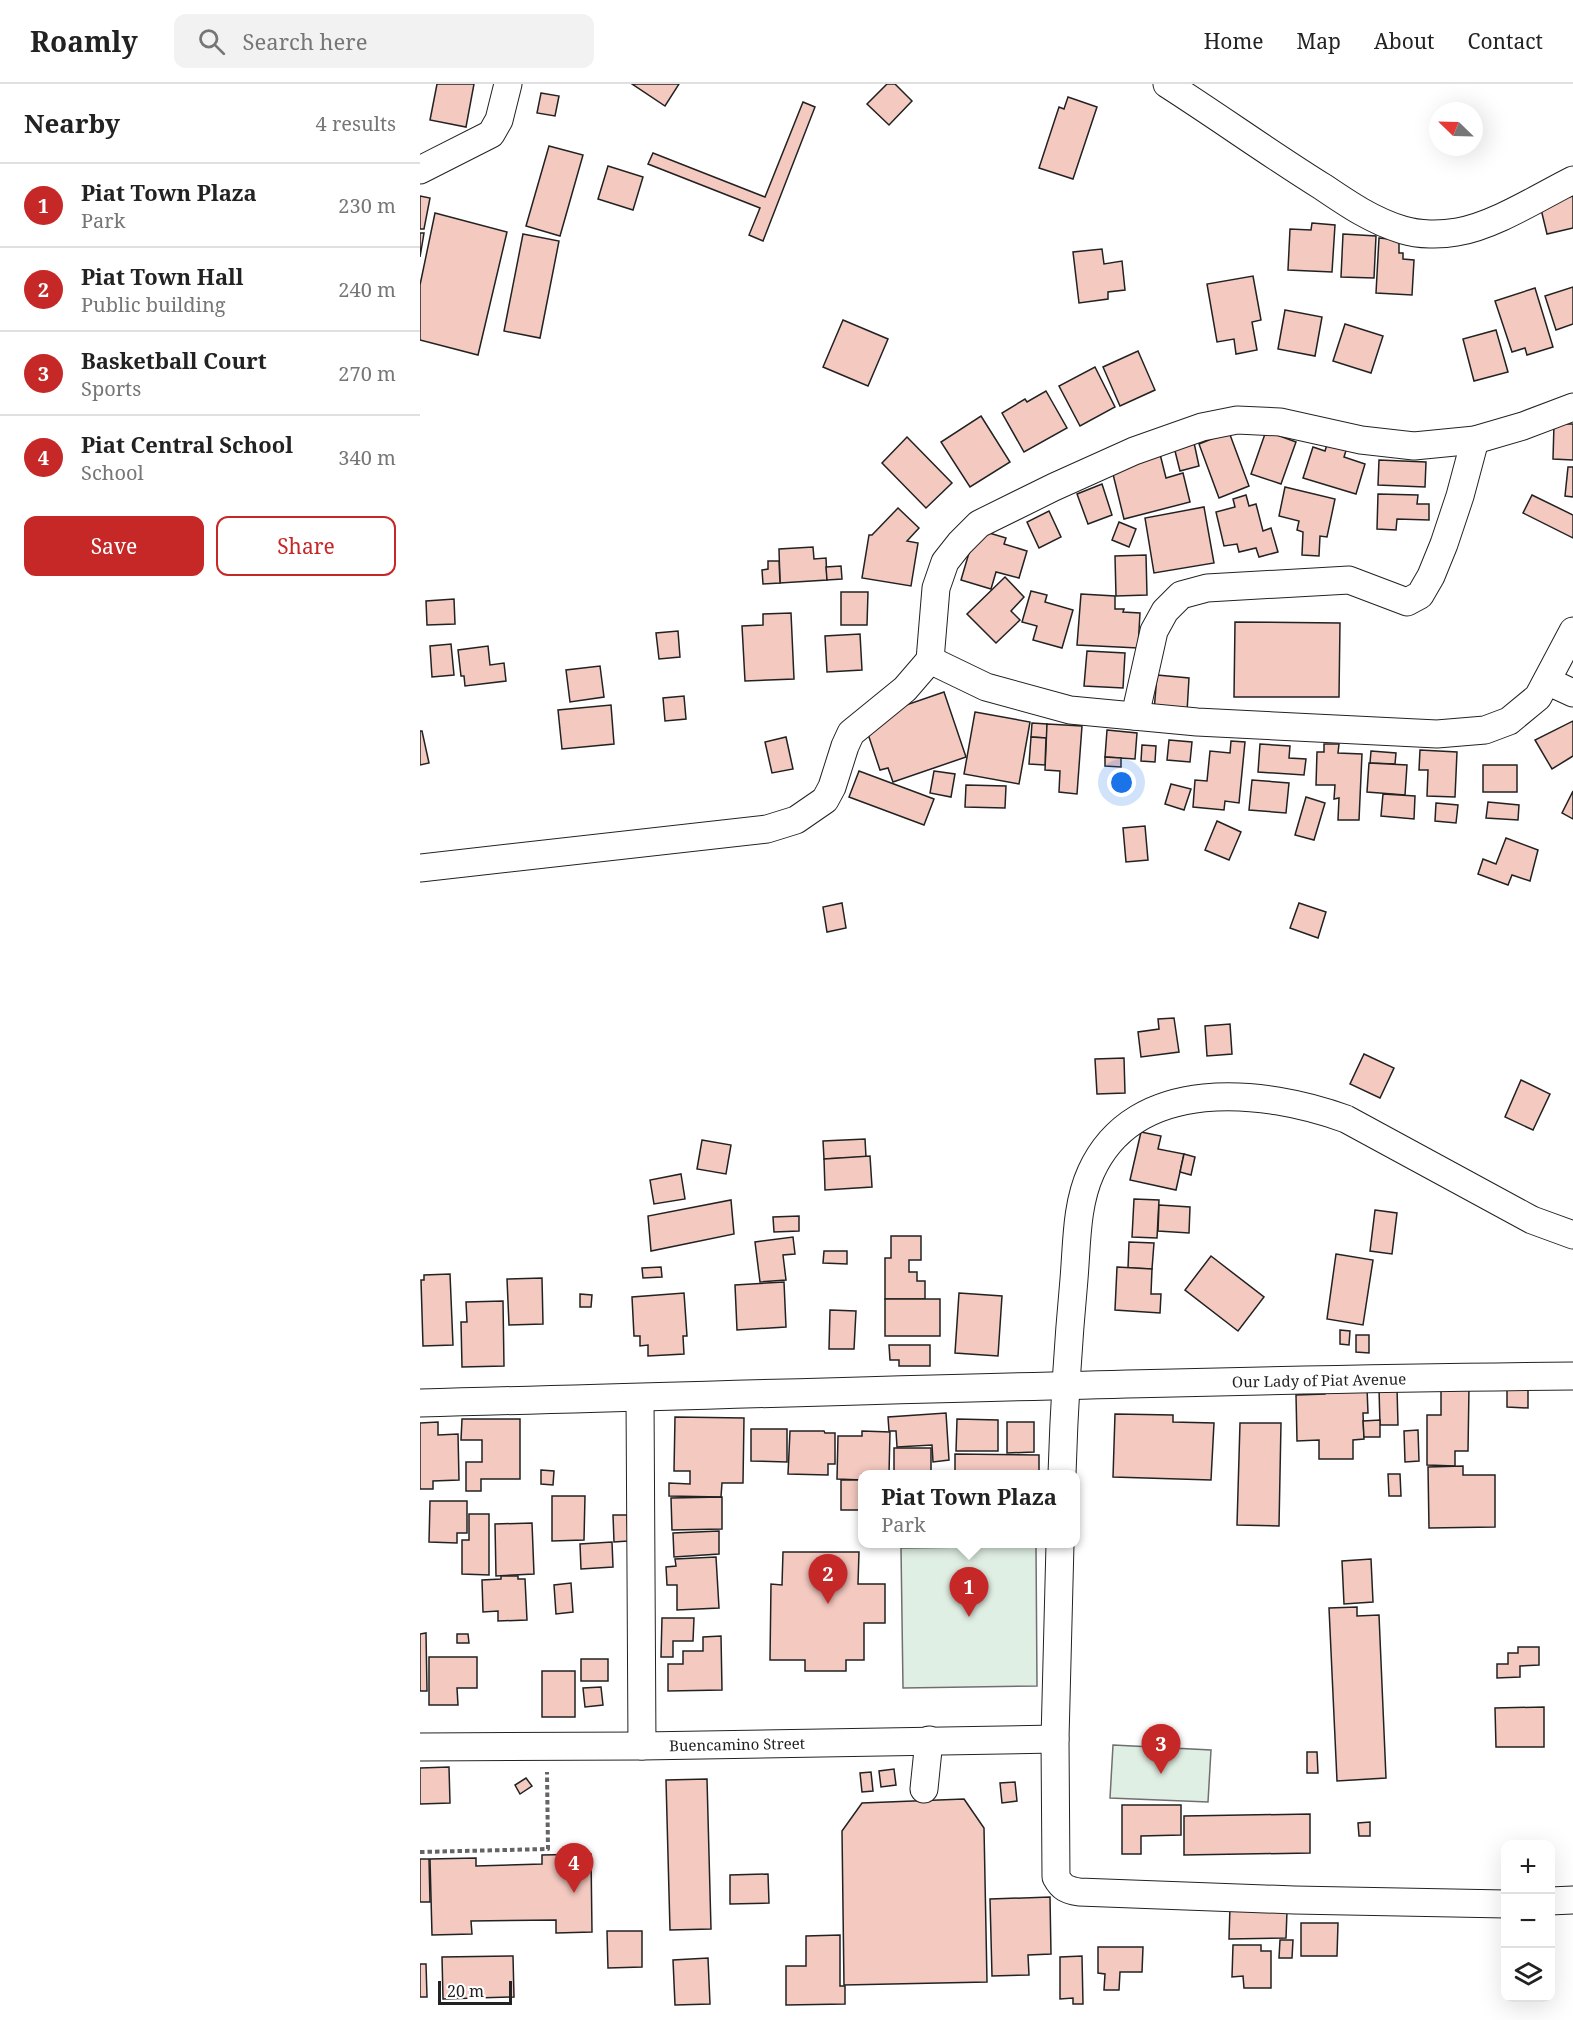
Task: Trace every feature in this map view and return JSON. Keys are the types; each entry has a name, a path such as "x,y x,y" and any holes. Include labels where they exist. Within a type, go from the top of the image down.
{"street":[{"path":"420,171 491,134 499,120 508,84"},
{"path":"1167,84 1372,218 1405,231 1436,234 1471,228 1497,218 1573,180"},
{"path":"420,868 767,829 796,820 825,800 832,787 851,733 905,689 930,660 936,588 945,562 960,543 978,524 1134,451 1202,427 1237,420 1280,422 1361,440 1414,446 1475,440 1523,426 1573,407"},
{"path":"1135,716 1154,631 1165,611 1181,595 1207,588 1349,580 1407,602 1420,595 1431,576 1444,544 1475,440"},
{"path":"930,660 986,687 1070,710 1197,722 1437,735 1485,730 1509,721 1538,697 1573,631"},
{"path":"1546,681 1573,693"},
{"path":"1062,1470 1065,1384 1080,1203 1091,1172 1109,1142 1131,1123 1155,1109 1222,1095 1318,1108 1346,1119 1532,1220 1573,1235"},
{"name":"Our Lady of Piat Avenue","path":"420,1403 1065,1384 1573,1376"},
{"path":"639,1398 642,1746"},
{"path":"1060,1548 1055,1739 1056,1877 1066,1890 1079,1893 1294,1900 1501,1904"},
{"name":"Buencamino Street","path":"420,1747 1055,1739"},
{"path":"924,1789 929,1740"},
{"path":"1555,1901 1573,1900"}],"path":[{"path":"420,1852 549,1849 546,1747"}],"green space":[{"path":"901,1548 1036,1548 1037,1686 903,1688"},
{"path":"1113,1745 1211,1750 1208,1802 1110,1798"}],"building":[{"path":"437,84 474,84 466,127 430,120"},
{"path":"632,84 679,84 665,106"},
{"path":"887,84 895,84 912,101 889,125 867,104"},
{"path":"541,93 559,96 555,116 537,113"},
{"path":"1068,97 1097,107 1073,179 1039,168 1059,107 1064,109"},
{"path":"803,102 815,107 763,241 749,235 760,208 648,164 653,153 765,197"},
{"path":"549,146 583,155 560,236 526,226"},
{"path":"608,166 643,177 633,210 598,199"},
{"path":"420,196 430,198 424,229 420,229"},
{"path":"1573,196 1573,228 1547,234 1540,205"},
{"path":"435,213 507,232 478,355 420,340 420,285"},
{"path":"1312,223 1335,225 1332,272 1288,270 1290,229 1311,230"},
{"path":"420,233 424,233 420,257"},
{"path":"523,234 559,241 540,338 504,331"},
{"path":"1343,234 1376,236 1374,278 1341,277"},
{"path":"1379,238 1399,240 1399,253 1403,253 1403,259 1414,260 1412,295 1376,293"},
{"path":"1102,249 1104,264 1122,261 1125,290 1108,292 1108,299 1079,303 1073,252"},
{"path":"1253,276 1261,320 1252,322 1257,350 1236,354 1234,339 1217,342 1207,284"},
{"path":"1573,287 1573,324 1556,330 1545,296"},
{"path":"1535,288 1553,347 1527,355 1525,348 1512,352 1495,301"},
{"path":"1285,310 1322,317 1315,356 1278,349"},
{"path":"843,320 888,339 868,386 823,367"},
{"path":"1345,324 1383,336 1371,373 1333,361"},
{"path":"1496,330 1508,372 1474,381 1463,339"},
{"path":"1138,351 1155,390 1120,406 1103,367"},
{"path":"1095,367 1115,407 1080,426 1059,386"},
{"path":"1046,391 1067,428 1024,452 1002,413 1025,399 1027,402"},
{"path":"981,416 1010,462 970,487 941,442"},
{"path":"1554,424 1573,424 1573,460 1553,459"},
{"path":"1266,431 1296,442 1281,484 1251,474"},
{"path":"1229,432 1249,486 1219,498 1199,444"},
{"path":"907,437 952,483 926,508 882,463"},
{"path":"1193,438 1199,466 1180,471 1173,443"},
{"path":"1329,438 1348,444 1344,457 1365,464 1356,494 1303,478 1313,447 1325,451"},
{"path":"1160,454 1166,478 1183,473 1190,502 1124,519 1111,466"},
{"path":"1379,460 1426,462 1425,487 1378,485"},
{"path":"1568,467 1573,467 1573,497 1565,496"},
{"path":"1102,484 1112,515 1088,524 1077,494"},
{"path":"1285,487 1335,499 1327,537 1320,536 1319,556 1302,555 1303,532 1297,530 1299,521 1279,516"},
{"path":"1378,494 1418,495 1417,504 1429,504 1429,520 1397,519 1396,530 1377,529"},
{"path":"1246,495 1249,506 1256,504 1263,531 1271,528 1278,552 1259,557 1256,548 1239,552 1237,544 1224,546 1216,512 1235,507 1233,499"},
{"path":"1532,495 1573,515 1573,538 1523,513"},
{"path":"1204,507 1214,563 1154,573 1145,518"},
{"path":"898,508 919,528 907,541 918,543 911,586 862,578 869,535 872,535"},
{"path":"1049,511 1061,537 1039,548 1027,522"},
{"path":"1119,522 1136,529 1129,547 1112,540"},
{"path":"976,529 1006,538 1004,544 1027,551 1019,578 996,572 991,589 961,580"},
{"path":"813,547 814,559 826,558 827,580 780,583 779,549"},
{"path":"1146,555 1147,595 1116,596 1115,556"},
{"path":"768,561 779,561 780,583 763,584 762,570 768,569"},
{"path":"841,566 842,579 827,580 826,567"},
{"path":"1005,577 1024,597 1011,611 1020,620 996,643 967,614"},
{"path":"1031,591 1047,595 1045,602 1073,610 1062,648 1033,640 1037,626 1022,622"},
{"path":"841,592 868,592 867,625 841,625"},
{"path":"1081,594 1115,596 1115,609 1140,613 1138,648 1077,645"},
{"path":"454,599 455,624 427,625 426,601"},
{"path":"791,613 794,679 745,681 742,626 763,625 763,614"},
{"path":"1235,622 1340,623 1339,697 1234,697"},
{"path":"678,631 680,657 659,659 656,633"},
{"path":"860,634 862,670 827,672 825,636"},
{"path":"451,644 454,675 432,677 430,646"},
{"path":"488,646 490,665 504,663 506,681 465,686 464,676 461,676 458,650"},
{"path":"1087,651 1125,653 1123,688 1084,686"},
{"path":"600,666 604,697 570,702 566,670"},
{"path":"1157,675 1189,678 1187,712 1154,711"},
{"path":"944,692 966,757 893,782 888,768 880,770 866,728 871,717"},
{"path":"684,696 686,719 665,721 663,698"},
{"path":"611,705 614,744 562,749 558,710"},
{"path":"975,712 1030,722 1019,784 964,774"},
{"path":"1573,721 1573,756 1552,769 1535,740"},
{"path":"1032,723 1047,724 1047,738 1031,737"},
{"path":"1047,724 1082,726 1077,794 1059,792 1060,771 1045,770"},
{"path":"1107,730 1137,733 1135,759 1105,757"},
{"path":"420,731 422,731 429,763 420,765"},
{"path":"786,737 793,769 772,773 765,742"},
{"path":"1031,737 1046,738 1045,765 1029,764"},
{"path":"1169,740 1192,742 1190,762 1167,760"},
{"path":"1231,741 1245,742 1239,803 1225,801 1224,810 1193,807 1195,780 1207,781 1210,751 1230,753"},
{"path":"1260,744 1290,746 1289,758 1306,759 1304,775 1258,772"},
{"path":"1324,744 1339,744 1338,753 1362,754 1359,820 1338,820 1339,798 1334,799 1335,785 1316,785 1317,752 1324,752"},
{"path":"1142,745 1156,746 1155,762 1141,761"},
{"path":"1420,750 1457,752 1455,797 1427,796 1428,770 1419,770"},
{"path":"1371,751 1396,753 1395,764 1370,763"},
{"path":"1105,757 1121,758 1121,767 1105,766"},
{"path":"1369,763 1407,765 1405,795 1367,792"},
{"path":"1483,765 1517,765 1517,792 1483,792"},
{"path":"859,771 934,799 924,825 849,797"},
{"path":"934,771 955,774 951,797 930,793"},
{"path":"1252,780 1289,783 1286,813 1249,810"},
{"path":"1171,784 1191,789 1184,810 1165,804"},
{"path":"966,785 1006,786 1005,808 965,807"},
{"path":"1573,791 1573,819 1562,813"},
{"path":"1383,794 1415,796 1414,819 1381,816"},
{"path":"1306,797 1325,803 1314,840 1295,835"},
{"path":"1488,802 1519,805 1518,820 1486,818"},
{"path":"1436,803 1458,805 1456,823 1435,821"},
{"path":"1217,821 1241,832 1229,860 1205,850"},
{"path":"1145,826 1148,860 1126,862 1123,828"},
{"path":"1506,838 1538,850 1530,881 1512,875 1508,885 1478,874 1483,859 1496,864"},
{"path":"842,903 846,928 827,932 823,907"},
{"path":"1299,903 1326,912 1318,938 1290,928"},
{"path":"1174,1018 1179,1052 1141,1057 1138,1032 1159,1029 1158,1019"},
{"path":"1230,1024 1232,1054 1207,1056 1205,1026"},
{"path":"1364,1054 1394,1068 1380,1098 1350,1084"},
{"path":"1124,1058 1125,1093 1097,1094 1095,1059"},
{"path":"1521,1080 1550,1094 1533,1130 1505,1117"},
{"path":"1141,1132 1161,1136 1158,1149 1184,1154 1176,1190 1130,1180"},
{"path":"865,1139 866,1157 824,1159 823,1141"},
{"path":"702,1140 731,1145 726,1174 697,1169"},
{"path":"1184,1154 1195,1157 1191,1175 1180,1172"},
{"path":"870,1156 872,1187 825,1190 824,1159"},
{"path":"681,1174 685,1199 654,1204 650,1180"},
{"path":"1134,1199 1159,1200 1157,1238 1132,1237"},
{"path":"731,1200 734,1234 651,1251 648,1216"},
{"path":"1159,1205 1190,1207 1189,1233 1158,1231"},
{"path":"1375,1210 1397,1213 1392,1254 1370,1251"},
{"path":"799,1216 799,1231 774,1232 773,1217"},
{"path":"891,1236 921,1236 921,1260 909,1260 909,1272 917,1272 917,1281 925,1281 925,1299 885,1299 885,1258 891,1258"},
{"path":"793,1237 795,1254 783,1255 786,1280 760,1282 755,1242"},
{"path":"1129,1242 1154,1243 1152,1269 1128,1268"},
{"path":"824,1251 847,1251 847,1264 823,1263"},
{"path":"1336,1254 1373,1260 1363,1325 1327,1319"},
{"path":"1211,1256 1264,1297 1238,1331 1185,1290"},
{"path":"661,1267 662,1277 643,1278 642,1268"},
{"path":"1117,1267 1152,1269 1151,1294 1161,1294 1160,1313 1115,1310"},
{"path":"450,1274 453,1345 423,1346 421,1280 424,1280 424,1275"},
{"path":"542,1278 543,1324 509,1325 507,1279"},
{"path":"784,1282 786,1327 737,1330 735,1285"},
{"path":"684,1293 687,1336 683,1336 684,1354 648,1356 648,1345 640,1346 640,1336 634,1336 632,1297"},
{"path":"959,1293 1002,1296 998,1356 955,1353"},
{"path":"580,1294 592,1295 591,1307 580,1307"},
{"path":"885,1299 940,1299 940,1336 885,1336"},
{"path":"503,1301 504,1366 462,1367 461,1322 467,1322 466,1302"},
{"path":"830,1310 856,1311 854,1349 829,1349"},
{"path":"1340,1330 1350,1331 1349,1345 1340,1344"},
{"path":"1356,1335 1369,1335 1369,1353 1356,1352"},
{"path":"889,1345 930,1345 930,1366 899,1366 899,1360 890,1360"},
{"path":"1507,1382 1528,1382 1528,1408 1507,1407"},
{"path":"1441,1387 1469,1387 1468,1451 1455,1451 1455,1466 1427,1465 1427,1415 1441,1415"},
{"path":"1367,1388 1368,1413 1363,1413 1364,1439 1353,1440 1353,1459 1319,1459 1319,1440 1297,1441 1296,1395 1325,1394 1325,1389"},
{"path":"1379,1388 1397,1388 1398,1425 1380,1425"},
{"path":"946,1413 949,1460 933,1462 932,1445 897,1447 896,1431 889,1431 888,1417"},
{"path":"1115,1414 1173,1415 1173,1422 1214,1423 1211,1480 1113,1477"},
{"path":"675,1417 744,1418 743,1483 722,1483 721,1497 669,1496 669,1483 690,1484 690,1471 674,1471"},
{"path":"462,1419 520,1419 520,1479 481,1479 481,1491 466,1491 466,1462 482,1462 482,1440 461,1440"},
{"path":"957,1419 998,1420 998,1451 956,1451"},
{"path":"1380,1420 1380,1437 1364,1437 1363,1421"},
{"path":"438,1422 438,1435 458,1434 459,1480 433,1481 433,1489 420,1489 420,1423"},
{"path":"1007,1422 1034,1422 1034,1452 1007,1453"},
{"path":"1240,1423 1281,1423 1279,1526 1237,1525"},
{"path":"751,1429 787,1429 787,1462 751,1461"},
{"path":"1418,1430 1419,1461 1405,1462 1404,1431"},
{"path":"790,1431 835,1433 835,1464 828,1464 828,1475 788,1474"},
{"path":"862,1431 890,1432 889,1470 858,1470 858,1480 837,1479 838,1436 862,1436"},
{"path":"894,1448 931,1448 931,1470 894,1470"},
{"path":"955,1454 1039,1455 1039,1470 955,1470"},
{"path":"1463,1466 1463,1475 1495,1475 1495,1527 1429,1528 1428,1467"},
{"path":"541,1470 554,1471 553,1485 541,1484"},
{"path":"1388,1474 1400,1474 1401,1496 1389,1496"},
{"path":"841,1480 858,1480 858,1510 841,1510"},
{"path":"552,1496 585,1496 584,1540 552,1541"},
{"path":"722,1497 722,1529 672,1530 671,1498"},
{"path":"430,1501 467,1501 467,1533 457,1533 457,1543 429,1542"},
{"path":"469,1514 489,1514 489,1575 462,1574 462,1540 469,1540"},
{"path":"613,1515 627,1515 628,1541 614,1542"},
{"path":"532,1523 534,1574 496,1576 495,1524"},
{"path":"719,1531 719,1554 674,1557 673,1533"},
{"path":"612,1542 613,1567 581,1569 580,1544"},
{"path":"783,1552 859,1552 858,1584 885,1584 885,1623 864,1623 864,1660 846,1660 846,1671 805,1671 805,1660 770,1660 771,1584 782,1585"},
{"path":"716,1557 719,1608 677,1610 677,1585 667,1585 666,1567 676,1566 675,1559"},
{"path":"1371,1559 1373,1602 1344,1604 1342,1561"},
{"path":"501,1576 518,1576 518,1579 525,1579 527,1620 498,1621 498,1611 483,1612 482,1580 501,1579"},
{"path":"571,1583 573,1612 556,1614 554,1585"},
{"path":"1357,1607 1357,1616 1379,1615 1386,1778 1337,1781 1329,1608"},
{"path":"662,1618 694,1618 693,1641 673,1641 673,1657 661,1657"},
{"path":"426,1633 427,1691 420,1691 420,1634"},
{"path":"457,1634 468,1634 469,1643 457,1643"},
{"path":"721,1636 722,1690 668,1691 668,1664 683,1664 683,1651 703,1651 703,1637"},
{"path":"1518,1647 1539,1647 1539,1665 1520,1666 1520,1677 1497,1678 1497,1664 1508,1664 1508,1653 1518,1653"},
{"path":"429,1657 477,1657 477,1688 457,1688 458,1705 429,1705"},
{"path":"581,1659 608,1659 608,1681 581,1681"},
{"path":"542,1671 575,1671 575,1717 542,1717"},
{"path":"601,1687 603,1705 585,1707 583,1688"},
{"path":"1544,1707 1544,1747 1496,1747 1495,1708"},
{"path":"1307,1752 1317,1752 1318,1773 1307,1773"},
{"path":"449,1767 450,1803 420,1804 420,1768"},
{"path":"894,1769 896,1785 881,1787 879,1771"},
{"path":"871,1772 873,1791 862,1792 860,1773"},
{"path":"526,1778 532,1786 520,1794 515,1785"},
{"path":"707,1779 711,1929 670,1930 666,1780"},
{"path":"1015,1782 1017,1801 1002,1803 1000,1783"},
{"path":"964,1799 984,1828 987,1982 844,1985 842,1831 862,1803"},
{"path":"1122,1805 1181,1805 1181,1835 1141,1836 1141,1854 1122,1854"},
{"path":"1310,1814 1310,1853 1184,1855 1184,1816"},
{"path":"1370,1822 1370,1836 1359,1836 1358,1823"},
{"path":"591,1854 592,1932 556,1933 556,1920 471,1921 472,1934 432,1935 430,1859 476,1858 476,1866 542,1864 542,1855"},
{"path":"420,1859 429,1859 430,1902 420,1902"},
{"path":"768,1874 769,1903 730,1904 730,1875"},
{"path":"1050,1897 1051,1954 1028,1955 1029,1975 992,1976 990,1899"},
{"path":"1230,1906 1287,1911 1286,1938 1229,1939"},
{"path":"1301,1923 1338,1923 1337,1956 1301,1956"},
{"path":"607,1931 642,1931 642,1967 608,1968"},
{"path":"840,1935 840,1986 845,1986 845,2004 786,2005 786,1966 806,1966 806,1936"},
{"path":"1280,1940 1293,1940 1292,1958 1279,1958"},
{"path":"1233,1945 1261,1945 1261,1951 1271,1951 1271,1988 1244,1988 1243,1976 1232,1977"},
{"path":"1098,1947 1143,1947 1142,1972 1120,1972 1119,1990 1104,1990 1105,1974 1098,1973"},
{"path":"513,1956 514,1997 443,1999 442,1957"},
{"path":"1082,1956 1083,2004 1073,2004 1073,1998 1060,1999 1060,1957"},
{"path":"708,1958 710,2004 675,2005 673,1960"},
{"path":"420,1964 426,1964 427,1997 420,1997"}],"place":[{"name":"Piat Town Hall","path":"828,1604"},
{"name":"Piat Town Plaza","path":"969,1617"},
{"name":"Basketball Court","path":"1161,1774"},
{"name":"Piat Central School","path":"574,1893"}]}
